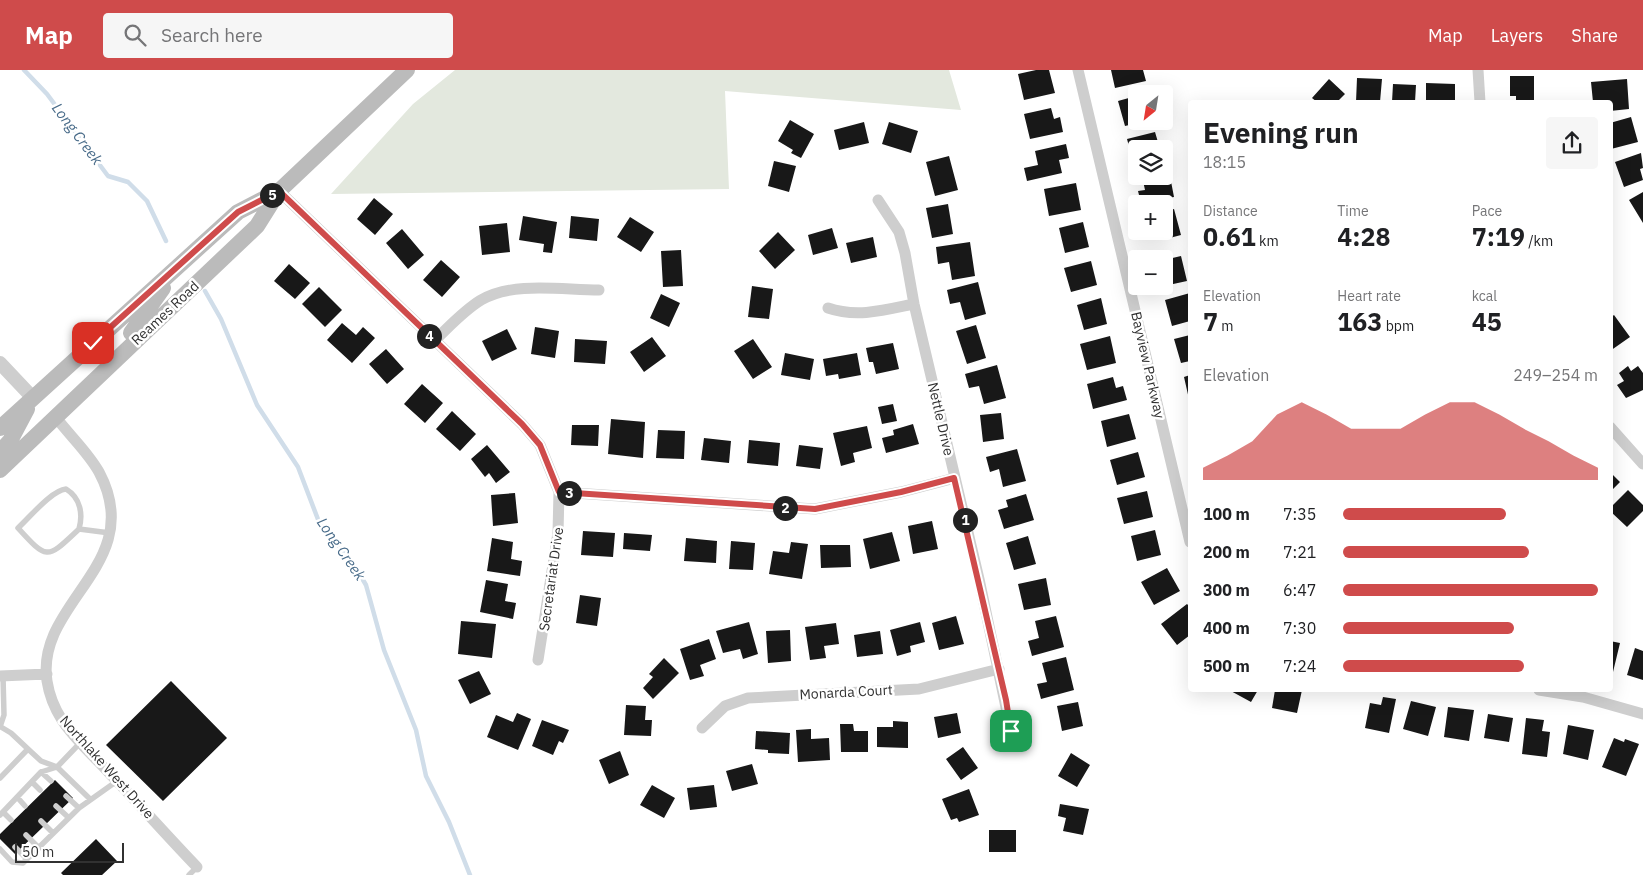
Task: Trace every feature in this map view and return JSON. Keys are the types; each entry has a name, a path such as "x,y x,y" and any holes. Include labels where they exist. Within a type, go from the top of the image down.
{"main road":[{"name":"Reames Road","path":"0,470 54,416 257,226 279,191 407,70"},
{"name":"Reames Road","path":"0,428 238,212 279,191"},
{"path":"54,416 65,393 136,329 175,269"},
{"path":"0,452 10,441 33,398"}],"street":[{"name":"Bayview Parkway","path":"1078,70 1188,534"},
{"path":"1478,70 1480,100"},
{"name":"Secretariat Drive","path":"279,191 522,424 540,445 559,492 558,533 538,660"},
{"name":"Nettle Drive","path":"878,200 899,232 999,669 1011,731"},
{"path":"434,341 470,307 495,294 532,289 599,290"},
{"path":"828,308 842,313 856,314 914,304"},
{"path":"0,364 33,398"},
{"name":"Northlake West Drive","path":"54,416 99,472 109,498 111,512 110,532 100,563 53,637 47,659 47,674 51,696 62,719 117,780 193,871"},
{"path":"1613,430 1643,464"},
{"path":"559,492 815,509 901,492 954,478"},
{"name":"Monarda Court","path":"702,728 725,706 748,698 919,689 999,669"},
{"path":"1,676 47,674"},
{"path":"1551,692 1582,697 1643,714"}],"lane":[{"path":"79,529 81,513 75,498 66,490 60,490 53,495 18,528 38,551 46,553 53,553 79,529 110,532"},
{"path":"1,676 4,715 0,727 11,733 41,761 57,767 90,800"},
{"path":"11,820 1,814 41,772 57,767 81,742"},
{"path":"0,778 28,750"},
{"path":"41,772 51,781"},
{"path":"0,849 12,862 18,864 27,859 79,808 117,780"},
{"path":"32,782 40,790"},
{"path":"66,796 79,808"},
{"path":"17,797 26,806"},
{"path":"56,806 69,818"},
{"path":"40,820 53,834"},
{"path":"26,835 39,848"},
{"path":"15,847 27,859"}],"shaded area":[{"path":"455,70 949,70 961,110 725,91 729,189 331,194 413,104"}],"building":[{"path":"1036,70 1049,70 1055,93 1024,100 1018,74"},
{"path":"1111,70 1143,70 1146,81 1115,88"},
{"path":"1510,76 1534,76 1534,100 1516,100 1516,96 1510,96"},
{"path":"1357,78 1382,79 1380,100 1356,100"},
{"path":"1329,79 1345,94 1339,100 1314,100 1312,98"},
{"path":"1627,79 1629,109 1613,111 1613,100 1593,100 1591,82"},
{"path":"1426,83 1455,84 1455,100 1426,100"},
{"path":"1393,84 1416,85 1415,100 1392,100"},
{"path":"1128,98 1128,125 1125,126 1118,101"},
{"path":"1051,108 1054,119 1060,117 1063,132 1030,139 1024,114"},
{"path":"1631,117 1638,142 1613,148 1613,122"},
{"path":"790,120 814,134 801,158 791,153 793,150 778,141"},
{"path":"864,122 869,143 839,150 834,130"},
{"path":"889,122 918,131 911,153 882,144"},
{"path":"1155,132 1157,140 1128,140 1128,143 1127,139"},
{"path":"1066,144 1069,158 1059,160 1062,173 1027,181 1024,168 1038,165 1035,151"},
{"path":"1641,153 1643,168 1640,169 1643,180 1624,187 1615,162"},
{"path":"949,156 958,190 935,196 926,162"},
{"path":"774,161 796,166 789,192 768,186"},
{"path":"1076,183 1081,210 1049,216 1044,189"},
{"path":"1144,185 1172,185 1174,197 1173,195 1139,195 1138,191 1145,190"},
{"path":"1643,192 1643,223 1629,200"},
{"path":"374,198 393,214 375,235 357,219"},
{"path":"948,204 953,234 932,238 926,208"},
{"path":"1173,209 1181,235 1173,237"},
{"path":"523,216 557,222 552,253 543,252 544,244 519,240"},
{"path":"571,216 599,219 597,241 569,238"},
{"path":"630,217 654,232 641,252 617,237"},
{"path":"1083,222 1089,247 1065,253 1059,228"},
{"path":"507,223 510,252 482,255 479,226"},
{"path":"832,228 838,248 813,255 808,235"},
{"path":"402,229 424,255 408,269 386,243"},
{"path":"778,232 795,250 775,269 759,251"},
{"path":"873,237 877,257 851,263 846,243"},
{"path":"970,242 975,276 952,280 949,262 938,264 936,247"},
{"path":"681,250 683,286 663,287 661,251"},
{"path":"1181,256 1187,281 1173,284 1173,258"},
{"path":"441,260 460,277 442,297 423,280"},
{"path":"1091,261 1097,285 1071,292 1064,268"},
{"path":"289,264 310,283 295,299 274,281"},
{"path":"978,282 986,314 965,320 960,302 950,304 947,290"},
{"path":"752,286 773,289 769,319 748,317"},
{"path":"319,287 342,310 325,327 302,304"},
{"path":"661,294 680,303 669,327 650,318"},
{"path":"1188,294 1188,322 1172,326 1165,300"},
{"path":"1101,298 1107,324 1084,330 1077,305"},
{"path":"1613,316 1630,337 1613,349"},
{"path":"342,323 356,335 363,327 375,338 352,363 327,340"},
{"path":"976,325 986,358 967,364 956,331"},
{"path":"535,327 559,331 555,358 531,354"},
{"path":"507,329 517,349 492,361 482,341"},
{"path":"1110,336 1116,363 1087,370 1080,344"},
{"path":"1188,336 1188,361 1181,363 1174,339"},
{"path":"652,337 666,356 644,372 630,352"},
{"path":"575,339 607,341 605,364 574,362"},
{"path":"753,339 772,367 753,379 734,351"},
{"path":"893,343 899,369 876,374 873,362 869,362 866,348"},
{"path":"386,349 404,369 387,384 369,364"},
{"path":"785,353 814,359 810,380 781,375"},
{"path":"857,353 861,375 839,379 838,374 826,376 823,359"},
{"path":"997,365 1006,398 984,404 979,386 969,388 965,374"},
{"path":"1628,366 1631,371 1638,366 1643,373 1643,390 1626,398 1617,385 1624,381 1619,373"},
{"path":"1188,376 1188,395 1184,377"},
{"path":"1113,377 1116,388 1123,386 1127,400 1093,409 1087,384"},
{"path":"422,384 443,403 425,423 404,404"},
{"path":"893,404 897,421 882,424 878,407"},
{"path":"452,411 476,434 460,451 436,429"},
{"path":"1001,413 1004,439 983,442 980,415"},
{"path":"1129,414 1136,439 1107,447 1101,421"},
{"path":"611,419 645,422 643,458 608,454"},
{"path":"913,424 919,444 886,453 882,438 894,435 893,430"},
{"path":"572,425 599,425 598,446 571,445"},
{"path":"867,426 872,448 853,453 855,462 841,466 833,433"},
{"path":"658,430 685,431 684,459 656,458"},
{"path":"704,438 731,441 729,463 701,460"},
{"path":"749,440 780,443 778,466 747,463"},
{"path":"487,445 510,472 496,483 489,473 485,477 471,459"},
{"path":"799,445 823,448 820,469 796,466"},
{"path":"1017,449 1026,481 1003,487 999,469 990,472 986,457"},
{"path":"1138,452 1145,477 1117,485 1110,460"},
{"path":"1613,475 1620,482 1613,489"},
{"path":"1628,490 1643,505 1643,511 1627,527 1613,514 1613,505"},
{"path":"1147,491 1153,517 1124,524 1117,498"},
{"path":"515,493 518,523 493,526 491,495"},
{"path":"1026,494 1034,520 1004,529 998,510 1008,507 1006,500"},
{"path":"932,521 938,549 913,554 908,526"},
{"path":"1155,530 1161,555 1137,561 1131,536"},
{"path":"583,531 615,533 613,557 581,555"},
{"path":"892,532 900,561 870,569 863,539"},
{"path":"624,533 652,535 650,551 623,549"},
{"path":"1028,536 1036,564 1014,570 1006,543"},
{"path":"492,538 513,542 511,559 522,561 520,576 487,571"},
{"path":"686,538 717,541 716,563 684,561"},
{"path":"731,541 755,543 753,570 729,569"},
{"path":"791,542 808,544 802,579 769,574 773,551 789,553"},
{"path":"820,545 850,545 851,567 821,568"},
{"path":"1167,568 1180,591 1154,605 1141,582"},
{"path":"1046,578 1051,605 1024,610 1018,584"},
{"path":"486,580 508,584 505,601 516,603 513,619 480,612"},
{"path":"580,595 601,598 597,626 576,623"},
{"path":"1188,605 1188,637 1177,645 1161,624"},
{"path":"956,616 964,644 939,650 932,623"},
{"path":"1056,616 1064,647 1032,656 1028,641 1039,638 1035,621"},
{"path":"461,621 496,624 492,658 458,654"},
{"path":"749,622 758,654 743,659 740,649 723,653 716,631"},
{"path":"920,622 925,642 910,646 911,652 897,656 890,630"},
{"path":"836,623 839,644 824,646 826,658 810,660 805,627"},
{"path":"790,630 791,661 768,663 766,631"},
{"path":"880,631 883,654 857,657 854,635"},
{"path":"709,639 716,659 700,665 704,676 690,680 680,649"},
{"path":"1613,642 1620,643 1613,672"},
{"path":"1635,648 1643,651 1643,680 1627,675"},
{"path":"1066,657 1074,690 1041,699 1037,684 1047,682 1042,663"},
{"path":"664,658 679,673 653,699 643,688 653,677 649,674"},
{"path":"479,671 491,694 470,704 458,680"},
{"path":"171,681 227,738 163,801 106,745"},
{"path":"1233,692 1257,692 1251,702"},
{"path":"1275,692 1302,692 1297,713 1272,708"},
{"path":"1383,697 1396,699 1389,733 1365,728 1370,703 1381,705"},
{"path":"1411,701 1436,707 1428,736 1403,729"},
{"path":"1078,702 1083,726 1062,731 1057,706"},
{"path":"626,705 646,706 645,720 652,720 651,736 624,735"},
{"path":"1448,707 1474,710 1469,741 1444,737"},
{"path":"517,713 531,719 518,750 487,737 496,715 513,722"},
{"path":"957,713 961,733 938,738 934,717"},
{"path":"1488,714 1513,718 1509,742 1484,738"},
{"path":"1526,718 1544,720 1542,731 1550,732 1547,757 1522,754"},
{"path":"542,720 569,730 563,743 559,741 553,755 532,746"},
{"path":"893,721 908,722 908,748 877,747 877,727 893,727"},
{"path":"840,724 853,724 854,731 868,731 868,752 841,752"},
{"path":"1568,725 1594,730 1588,760 1563,754"},
{"path":"811,729 811,739 829,738 830,760 798,762 796,730"},
{"path":"756,731 790,733 789,754 768,753 768,750 755,749"},
{"path":"1614,738 1624,742 1625,739 1639,744 1626,776 1602,767"},
{"path":"963,747 978,768 961,780 946,759"},
{"path":"620,751 629,775 609,784 599,760"},
{"path":"1071,753 1090,765 1077,787 1058,776"},
{"path":"752,764 758,784 732,791 726,771"},
{"path":"55,780 73,798 15,854 0,839 0,834"},
{"path":"652,785 675,798 664,818 640,805"},
{"path":"714,785 717,807 690,810 687,788"},
{"path":"969,789 979,815 959,822 957,818 951,820 942,799"},
{"path":"1060,804 1089,809 1083,835 1063,831 1066,818 1058,816"},
{"path":"989,830 1016,830 1016,852 989,852"},
{"path":"96,839 117,861 102,875 63,875 61,873"}],"waterway":[{"name":"Long Creek","path":"24,70 47,94 108,176 128,182 147,201 166,241"},
{"name":"Long Creek","path":"205,291 221,319 257,405 298,467 319,522 353,563 366,585 384,650 416,730 426,776 449,822 470,875"}],"route":[{"path":"93,343 238,212 279,191 522,424 540,445 559,492 815,509 901,492 954,478 979,579 1011,731"}]}
